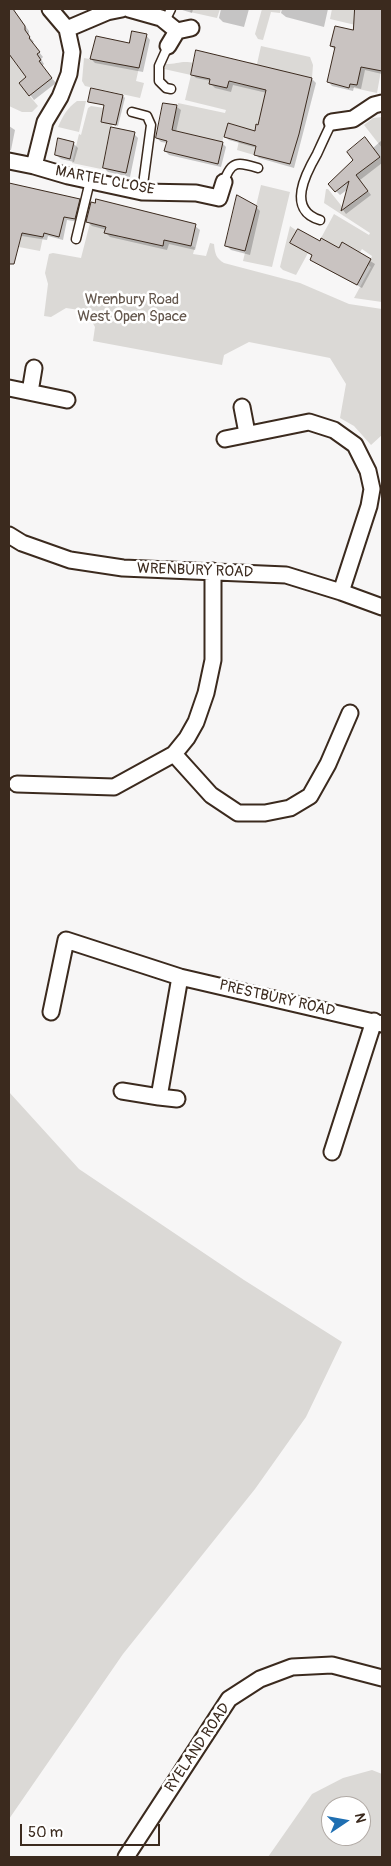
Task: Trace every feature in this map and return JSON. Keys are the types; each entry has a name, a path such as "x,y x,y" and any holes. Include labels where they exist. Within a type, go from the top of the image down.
{"street":[{"name":"MARTEL CLOSE","path":"34,166 45,122 60,96 69,74 72,52 67,30 50,9"},
{"path":"67,30 107,12 122,9"},
{"path":"129,9 161,18 168,15 184,30 168,46"},
{"path":"332,122 353,119 374,105 382,103"},
{"name":"MARTEL CLOSE","path":"9,161 142,192 196,193 219,198 224,182"},
{"path":"30,392 34,368"},
{"path":"9,388 68,400"},
{"path":"242,408 247,433"},
{"path":"226,438 309,422 334,430 355,445 368,471 372,489 369,506 341,592"},
{"name":"WRENBURY ROAD","path":"9,535 22,543 70,560 123,568 286,575 382,607"},
{"path":"17,784 114,787 174,754 187,738 196,722 206,693 213,660 213,572"},
{"path":"174,754 211,795 238,813 266,813 290,808 310,796 328,764 350,713"},
{"name":"PRESTBURY ROAD","path":"51,1012 68,933 180,977 378,1023 332,1152"},
{"path":"159,1097 180,977"},
{"path":"122,1090 177,1099"},
{"name":"RYELAND ROAD","path":"127,1857 229,1699 260,1679 292,1667 332,1665 382,1678"}],"lane":[{"path":"168,46 159,66 159,81 166,88 171,89"},
{"path":"132,112 147,116 152,125 142,192"},
{"path":"320,220 305,211 302,206 301,195 304,178 309,166 332,122"},
{"path":"224,182 232,166 237,164 258,168"},
{"path":"76,239 90,180"}],"green space":[{"path":"191,9 220,9 217,18 190,12"},
{"path":"262,9 281,9 280,13 271,12 263,40 258,39 255,34"},
{"path":"332,9 355,9 354,19 364,27 330,19"},
{"path":"363,32 382,35 382,65 377,93 349,87 350,84 357,85"},
{"path":"261,46 310,57 313,65 312,78 272,69 272,128 256,125 254,155 237,150 242,127 228,123 222,142 160,127 160,117 174,120 178,103 225,113 226,110 185,100 191,75 210,79 210,84 227,88 229,82 244,85 250,62 257,64"},
{"path":"9,48 12,51 27,48 12,59 26,77 19,83 38,106 32,112 22,112 9,106"},
{"path":"117,57 140,63 136,81 144,83 140,98 85,86 82,81 84,58 115,64"},
{"path":"190,62 194,63 191,75 164,69 166,64"},
{"path":"77,101 86,101 79,132 58,127 66,112"},
{"path":"91,106 104,108 101,122 112,124 103,168 101,169 72,163 79,134 81,135 88,108"},
{"path":"382,117 382,148 364,125 373,118"},
{"path":"382,156 382,302 354,298 371,267 368,265 372,256 362,249 360,252 342,242 339,248 321,238 334,214 369,235 370,233 324,203 326,189 344,209 368,191 356,175"},
{"path":"261,185 290,192 272,267 243,261"},
{"name":"Wrenbury Road West Open Space","path":"90,223 106,227 105,233 112,235 114,229 119,230 118,237 124,238 125,231 132,238 140,241 157,239 156,245 163,246 164,240 195,247 193,254 206,256 210,243 214,244 216,255 224,263 300,283 349,304 382,309 382,435 371,445 354,426 340,418 346,384 330,358 249,342 224,355 222,365 93,341 95,327 86,311 66,308 51,317 44,316 48,284 45,273 49,254 81,258"},
{"path":"290,226 297,231 291,243 308,253 296,275 280,267"},
{"path":"23,229 36,231 35,236 43,237 40,251 19,247"},
{"path":"9,1092 79,1169 244,1280 342,1342 306,1417 255,1489 123,1654 9,1819"},
{"path":"372,1770 382,1774 382,1857 268,1857 312,1794 343,1778"}],"building":[{"path":"9,9 13,9 25,26 29,38 40,52 37,54 41,60 39,61 52,78 29,96 19,83 26,77 9,54"},
{"path":"355,9 382,9 382,71 361,67 357,85 350,84 349,88 327,82 335,47 330,46 335,26 353,30"},
{"path":"132,31 147,34 139,68 90,59 96,36 129,43"},
{"path":"196,50 312,78 290,164 254,155 256,146 224,137 228,123 255,131 266,90 229,81 227,88 209,84 210,79 191,75"},
{"path":"91,88 123,95 116,125 101,122 104,105 88,102"},
{"path":"163,103 177,105 172,130 223,142 218,164 164,151 167,141 156,138"},
{"path":"111,127 135,132 126,173 103,168"},
{"path":"365,137 380,157 356,175 368,191 341,211 349,181 335,192 328,184 353,160 347,152"},
{"path":"58,138 74,142 70,159 55,155"},
{"path":"9,183 80,199 75,219 64,217 59,237 44,233 43,237 22,233 14,264 9,264"},
{"path":"237,195 257,206 245,251 225,246"},
{"path":"96,199 196,224 191,246 164,240 163,246 104,233 106,227 86,222 91,202 95,203"},
{"path":"298,229 320,241 321,238 339,248 342,242 371,259 357,285 310,260 312,255 290,243"}]}
